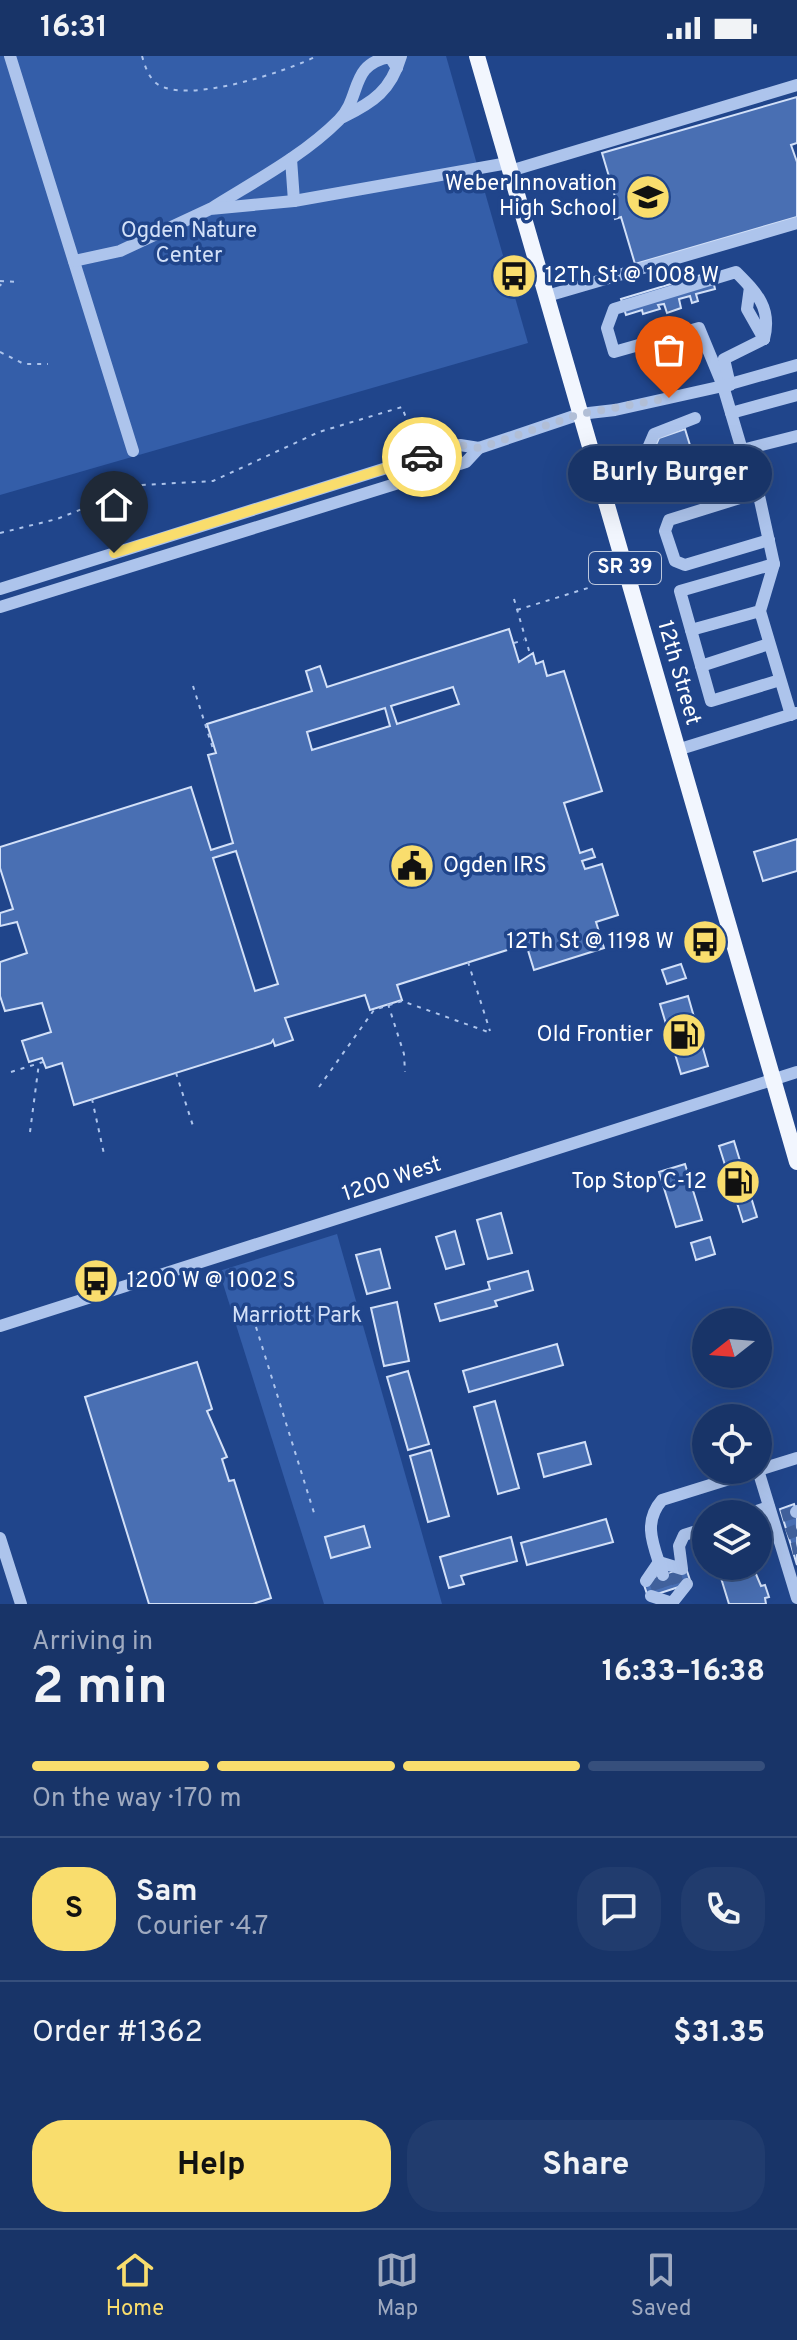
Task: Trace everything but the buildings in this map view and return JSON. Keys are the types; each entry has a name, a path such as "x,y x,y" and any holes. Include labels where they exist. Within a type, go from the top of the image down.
{"main road":[{"name":"12th Street","path":"477,56 797,1162"}],"street":[{"path":"10,56 133,451"},
{"path":"74,261 120,251 210,209 291,159 343,117 385,92 399,62 390,57 375,60 361,74 343,117"},
{"path":"210,209 294,201 509,167 797,85"},
{"path":"291,159 294,201"},
{"path":"547,296 797,223"},
{"path":"727,386 699,328 614,352 607,328 614,309 736,272 750,287 747,309 764,339 724,359 731,413 742,450 797,436"},
{"path":"0,589 460,445 479,448 580,414 615,410 727,386 797,365"},
{"path":"731,413 797,395"},
{"path":"695,418 654,434 642,462 648,484 670,494 724,475"},
{"path":"0,607 430,474 466,462 479,448"},
{"path":"423,457 430,474"},
{"path":"677,750 794,714 780,680 760,611 774,564 754,473 747,467"},
{"path":"759,492 681,514 669,520 665,531 675,561 685,565 769,540"},
{"path":"774,564 680,591 711,701 780,680"},
{"path":"691,630 760,611"},
{"path":"701,666 769,644"},
{"name":"1200 West","path":"0,1326 797,1072"},
{"path":"772,1467 796,1461"},
{"path":"664,1575 650,1531 651,1513 662,1500 713,1484"},
{"path":"763,1484 788,1551 797,1598"},
{"path":"664,1575 684,1535 692,1532"},
{"path":"0,1538 21,1604"},
{"path":"659,1562 664,1575"}],"path":[{"path":"142,56 147,72 158,85 182,91 229,85 317,56"},
{"path":"0,284 20,282"},
{"path":"0,352 24,364 48,364"},
{"path":"0,533 57,519 142,485 213,481 319,432 402,407 423,457"},
{"path":"517,610 588,588"},
{"path":"514,599 530,654"},
{"path":"514,643 526,639"},
{"path":"193,686 214,752"},
{"path":"319,1087 374,1010 389,1005 402,1001 491,1033 468,962"},
{"path":"389,1005 404,1054 405,1072"},
{"path":"11,1072 41,1062 30,1132"},
{"path":"176,1073 193,1126"},
{"path":"92,1099 104,1154"},
{"path":"256,1327 315,1516"}],"green space":[{"name":"Ogden Nature Center","path":"0,56 446,56 528,343 0,495"},
{"name":"Marriott Park","path":"337,1234 442,1604 324,1604 219,1271"}],"tunnel":[{"path":"782,1516 796,1512"},
{"path":"787,1534 797,1530"},
{"path":"792,1549 797,1548"},
{"path":"674,1572 679,1587"},
{"path":"663,1575 668,1590"},
{"path":"654,1578 659,1593"}],"way so far":[{"path":"422,457 460,445 479,448 580,414 669,398"}],"place":[{"name":"Weber Innovation High School","path":"648,197"},
{"name":"12Th St @ 1008 W","path":"514,276"},
{"name":"Burly Burger","path":"669,398"},
{"name":"Ogden IRS","path":"412,866"},
{"name":"12Th St @ 1198 W","path":"705,942"},
{"name":"Old Frontier","path":"684,1035"},
{"name":"Top Stop C-12","path":"738,1182"},
{"name":"1200 W @ 1002 S","path":"96,1281"}],"route":[{"path":"114,553 422,457"}]}
